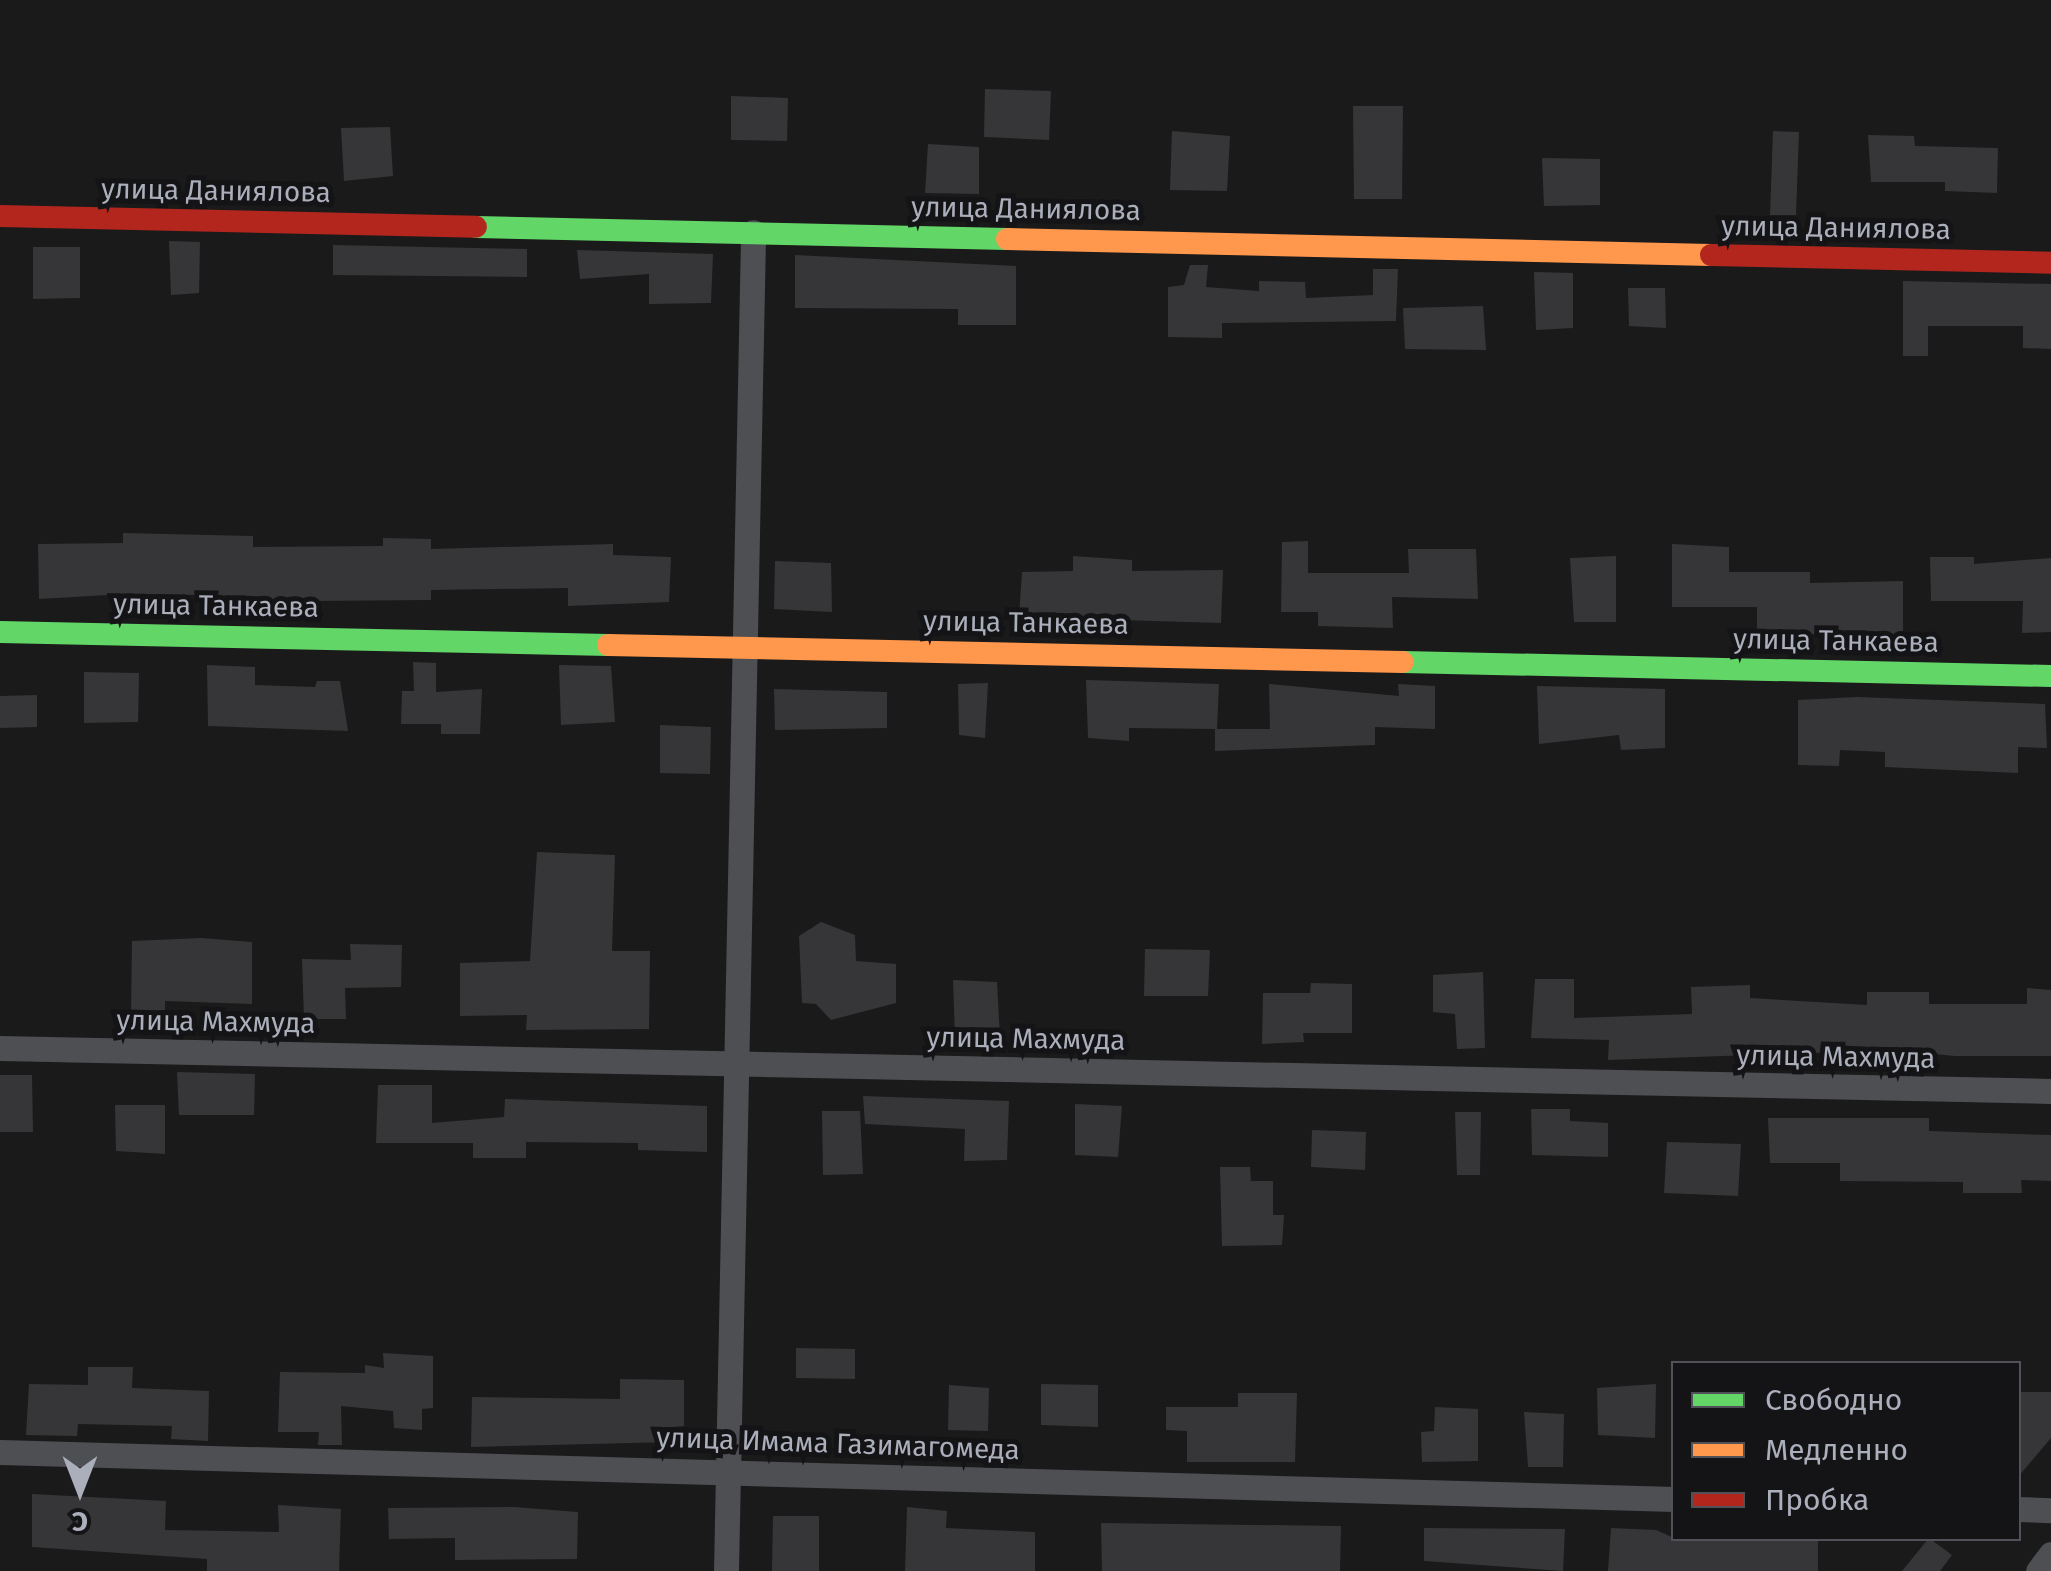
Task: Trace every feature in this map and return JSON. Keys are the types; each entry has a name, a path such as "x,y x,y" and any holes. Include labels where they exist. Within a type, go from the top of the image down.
{"street":[{"name":"улица Даниялова","path":"0,216 2051,262"},
{"path":"726,1571 753,232"},
{"name":"улица Танкаева","path":"0,632 2051,676"},
{"name":"улица Махмуда","path":"0,1048 2051,1092"},
{"name":"улица Имама Газимагомеда","path":"0,1452 1671,1498"},
{"path":"2021,1509 2051,1510"},
{"path":"2038,1571 2051,1554"}],"building":[{"path":"985,89 1051,91 1049,140 984,137"},
{"path":"731,96 788,98 787,141 731,140"},
{"path":"1353,106 1403,106 1402,199 1354,199"},
{"path":"390,127 393,176 344,181 341,128"},
{"path":"1172,131 1230,136 1227,191 1170,190"},
{"path":"1773,131 1799,132 1796,215 1770,215"},
{"path":"1868,135 1914,136 1915,146 1998,148 1997,193 1945,191 1945,182 1871,182"},
{"path":"928,144 979,147 979,194 925,193"},
{"path":"1542,158 1600,159 1600,205 1544,206"},
{"path":"169,241 200,242 199,293 171,295"},
{"path":"333,245 527,249 527,277 333,275"},
{"path":"33,247 80,247 80,298 33,299"},
{"path":"577,250 713,254 711,303 649,304 649,274 580,279"},
{"path":"795,255 1016,266 1016,325 958,325 958,309 795,308"},
{"path":"1190,265 1208,265 1206,287 1259,291 1259,281 1305,282 1306,298 1373,295 1373,269 1398,269 1396,321 1222,323 1222,338 1168,337 1168,287 1184,285"},
{"path":"1534,272 1573,273 1573,328 1536,330"},
{"path":"1903,281 2051,284 2051,349 2023,348 2023,326 1928,326 1928,356 1903,356"},
{"path":"1628,288 1665,288 1666,328 1629,326"},
{"path":"1483,306 1486,350 1405,349 1403,308"},
{"path":"123,533 253,536 253,547 383,546 383,538 431,539 431,549 613,544 613,555 671,557 669,602 568,606 568,588 431,590 431,600 205,602 205,595 125,594 39,599 38,544 123,543"},
{"path":"1308,541 1308,573 1409,573 1408,549 1476,549 1478,599 1392,597 1393,628 1318,626 1318,612 1281,612 1282,542"},
{"path":"1672,544 1729,547 1729,572 1810,572 1810,583 1903,581 1903,639 1757,631 1757,607 1672,607"},
{"path":"1073,556 1132,560 1132,571 1223,570 1221,623 1019,617 1022,572 1073,571"},
{"path":"1616,556 1616,622 1574,622 1570,558"},
{"path":"1930,557 1974,557 1974,564 2051,558 2051,632 2022,633 2023,601 1931,601"},
{"path":"775,561 831,563 832,612 774,609"},
{"path":"413,662 436,663 436,692 482,689 480,734 441,734 441,724 401,724 402,691 414,691"},
{"path":"207,665 255,667 255,685 315,687 317,681 340,681 348,731 208,726"},
{"path":"559,665 611,666 615,722 561,725"},
{"path":"84,672 139,673 138,722 84,723"},
{"path":"1086,680 1219,684 1217,729 1129,728 1129,741 1088,738"},
{"path":"988,683 985,738 959,735 958,684"},
{"path":"1269,684 1399,696 1398,684 1435,686 1435,729 1375,727 1375,745 1215,751 1215,729 1270,729"},
{"path":"1537,686 1665,689 1665,748 1621,750 1619,735 1539,744"},
{"path":"774,689 887,692 887,728 775,730"},
{"path":"37,695 37,727 0,728 0,696"},
{"path":"1857,697 2045,704 2047,748 2018,747 2018,773 1885,767 1885,752 1840,750 1839,766 1798,765 1798,700"},
{"path":"660,725 711,727 710,774 660,773"},
{"path":"537,852 615,855 612,951 650,951 649,1029 526,1030 527,1015 460,1016 460,963 530,961"},
{"path":"821,922 855,935 856,961 896,964 896,1003 831,1020 816,1004 802,1003 799,936"},
{"path":"201,938 252,942 252,1004 165,1001 165,1013 131,1014 132,941"},
{"path":"350,944 402,945 401,987 345,988 346,1019 304,1019 302,959 351,960"},
{"path":"1145,949 1210,950 1208,996 1144,996"},
{"path":"1483,972 1485,1048 1457,1049 1455,1014 1433,1012 1433,975"},
{"path":"1535,979 1574,979 1574,1018 1692,1014 1691,987 1750,985 1750,998 1867,1005 1867,992 1929,992 1929,1004 2027,1004 2027,988 2051,990 2051,1056 1955,1056 1840,1045 1840,1052 1608,1060 1609,1040 1531,1038"},
{"path":"953,980 997,982 1000,1038 955,1039"},
{"path":"1311,983 1352,984 1352,1033 1303,1033 1304,1042 1262,1044 1263,993 1310,993"},
{"path":"177,1072 255,1074 254,1115 179,1115"},
{"path":"0,1075 32,1075 33,1132 0,1132"},
{"path":"378,1085 432,1085 432,1123 504,1117 505,1099 707,1106 707,1152 638,1150 638,1143 526,1142 526,1158 473,1158 473,1143 376,1143"},
{"path":"863,1096 1009,1101 1007,1160 964,1161 965,1129 865,1124"},
{"path":"1075,1104 1122,1106 1118,1157 1075,1155"},
{"path":"115,1105 165,1105 165,1154 116,1151"},
{"path":"1531,1109 1570,1109 1570,1121 1608,1123 1608,1157 1532,1155"},
{"path":"822,1111 860,1111 863,1174 823,1175"},
{"path":"1455,1112 1481,1112 1480,1175 1457,1175"},
{"path":"1768,1118 1929,1118 1929,1131 2051,1135 2051,1181 2021,1180 2022,1193 1963,1193 1963,1182 1840,1181 1840,1163 1770,1163"},
{"path":"1312,1130 1366,1132 1365,1170 1311,1167"},
{"path":"1667,1142 1741,1144 1738,1196 1664,1193"},
{"path":"1220,1167 1250,1167 1251,1181 1273,1181 1273,1215 1284,1215 1282,1245 1222,1246"},
{"path":"796,1348 855,1349 855,1379 796,1378"},
{"path":"383,1353 433,1356 433,1408 422,1409 422,1430 394,1428 393,1411 341,1406 342,1445 318,1445 319,1432 278,1432 280,1372 365,1373 365,1365 384,1368"},
{"path":"88,1367 133,1367 132,1388 209,1391 208,1441 171,1439 172,1426 78,1424 77,1436 26,1435 29,1384 88,1385"},
{"path":"620,1379 684,1380 684,1426 673,1427 673,1442 471,1447 472,1397 620,1399"},
{"path":"1041,1384 1098,1385 1098,1427 1041,1425"},
{"path":"1656,1384 1655,1438 1598,1435 1597,1388"},
{"path":"949,1385 989,1388 988,1431 948,1430"},
{"path":"2021,1392 2051,1392 2051,1438 2021,1473"},
{"path":"1238,1393 1297,1393 1295,1462 1187,1462 1187,1431 1166,1430 1166,1407 1238,1407"},
{"path":"1435,1407 1478,1409 1478,1461 1422,1462 1421,1432 1434,1431"},
{"path":"1524,1412 1564,1414 1563,1467 1528,1467"},
{"path":"32,1494 166,1501 165,1530 279,1532 278,1505 341,1509 339,1571 207,1571 207,1559 32,1547"},
{"path":"514,1507 578,1512 577,1559 455,1560 455,1538 389,1539 388,1508"},
{"path":"907,1507 947,1511 946,1528 1035,1532 1035,1571 905,1571"},
{"path":"773,1516 819,1516 819,1571 772,1571"},
{"path":"1101,1523 1341,1526 1340,1571 1102,1571"},
{"path":"1424,1528 1565,1529 1563,1571 1424,1561"},
{"path":"1611,1528 1656,1530 1671,1537 1671,1541 1818,1541 1818,1571 1608,1571"},
{"path":"1927,1541 1933,1541 1952,1555 1940,1571 1902,1571"}],"traffic: fast":[{"path":"476,227 1007,239"},
{"path":"0,632 608,645"},
{"path":"1403,662 2051,676"}],"traffic: slow":[{"path":"1007,239 1711,255"},
{"path":"608,645 1403,662"}],"traffic: jam":[{"path":"0,216 476,227"},
{"path":"1711,255 2051,263"}]}
